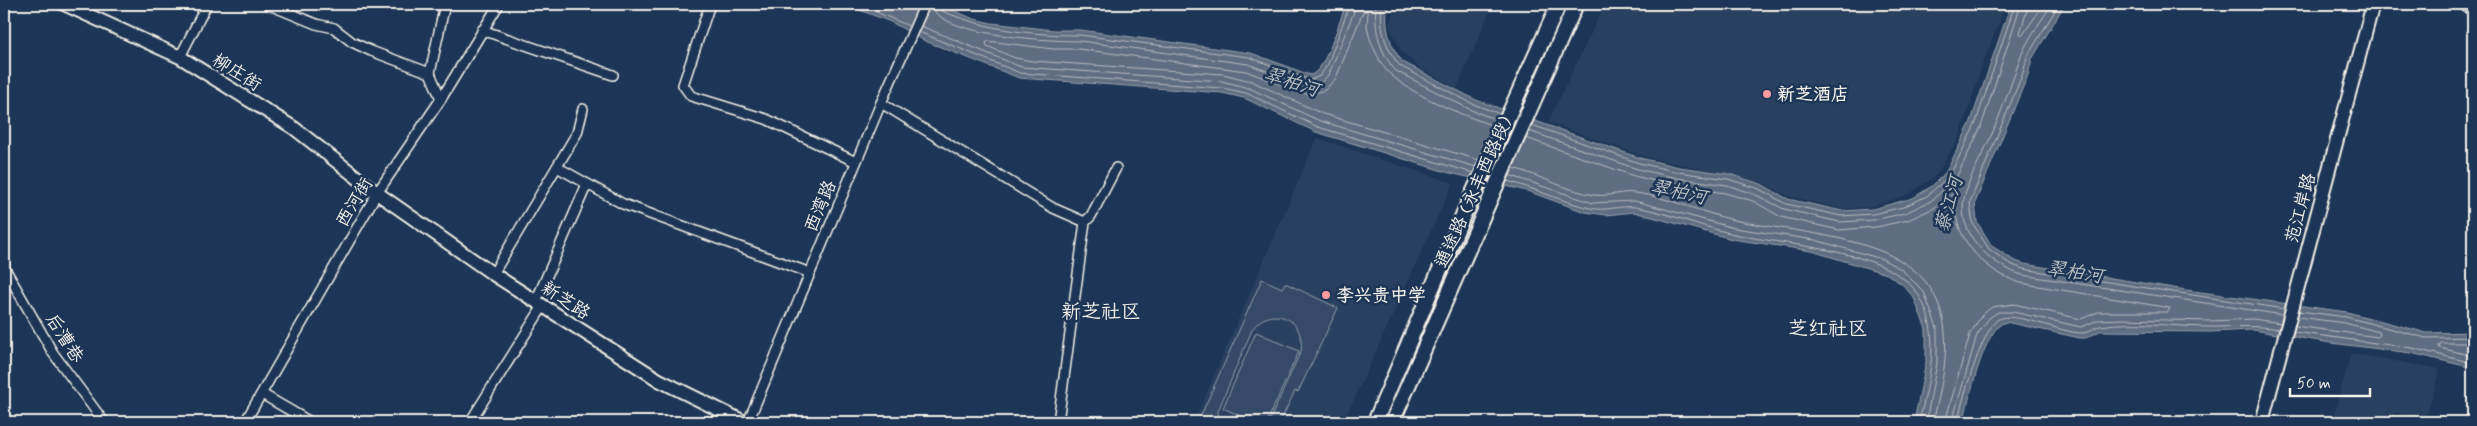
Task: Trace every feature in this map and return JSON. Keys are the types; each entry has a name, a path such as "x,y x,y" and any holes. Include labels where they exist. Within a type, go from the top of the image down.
{"main road":[{"name":"柳庄街","path":"64,4 180,57 294,128 377,193"},
{"name":"通途路 (永丰西路段)","path":"1375,422 1464,214 1559,4"},
{"name":"通途路 (永丰西路段)","path":"1392,422 1576,4"},
{"name":"范江岸路","path":"2262,422 2373,4"},
{"path":"2465,4 2473,9"},
{"name":"新芝路","path":"377,193 493,274 660,380 744,422"}],"street":[{"path":"180,57 207,4"},
{"path":"267,4 316,24 334,28 352,42 371,51 430,73"},
{"path":"441,99 430,73 445,4"},
{"name":"西河街","path":"245,422 377,193 441,99 498,4"},
{"path":"710,4 683,85 691,96 766,119 856,162"},
{"name":"西湾路","path":"748,422 880,103 925,4"},
{"path":"482,30 614,75"},
{"path":"880,103 1053,208 1085,222"},
{"path":"493,274 558,167 577,132 583,109"},
{"path":"558,167 623,204 810,273"},
{"path":"1058,422 1085,222 1091,216 1116,168"},
{"path":"470,422 540,304 587,184"},
{"name":"后漕巷","path":"4,267 53,354 104,422"},
{"path":"262,394 310,422"}],"shaded area":[{"path":"1396,4 1493,4 1457,88 1421,69 1401,51 1389,26"},
{"name":"新芝酒店","path":"1605,4 2006,4 1982,66 1960,136 1936,176 1909,194 1893,200 1870,207 1841,209 1788,196 1763,183 1643,156 1548,122"},
{"name":"李兴贵中学","path":"1317,138 1453,183 1342,422 1194,422"},
{"path":"1262,279 1282,288 1285,283 1338,308 1298,392 1295,391 1280,422 1269,422 1301,351 1301,339 1298,329 1292,322 1276,316 1267,317 1252,330 1218,411 1219,422 1198,422"},
{"path":"1256,332 1299,351 1267,422 1254,422 1223,408"},
{"path":"2351,353 2440,369 2426,418 2395,413 2389,422 2332,422"}],"water":[{"path":"844,4 938,4 974,19 991,23 1054,30 1080,30 1251,53 1310,75 1316,72 1326,56 1346,4 1388,4 1387,27 1389,35 1394,49 1403,62 1476,100 1640,158 1679,167 1729,174 1761,184 1788,199 1842,211 1873,209 1913,198 1932,186 1946,172 1970,124 2011,4 2065,4 2032,59 2028,75 1975,203 1977,222 1992,246 2013,260 2024,264 2186,290 2347,312 2427,333 2473,332 2473,368 2411,353 2331,343 2253,330 2210,332 2100,331 2086,338 2080,338 2006,322 1998,327 1984,350 1963,422 1914,422 1926,362 1926,329 1914,298 1903,285 1887,274 1812,251 1732,239 1634,212 1606,215 1585,212 1527,191 1446,172 1316,132 1244,98 1222,93 1019,78 925,41 891,22"}],"place":[{"name":"新芝酒店","path":"1767,94"},
{"name":"李兴贵中学","path":"1326,295"}],"district":[{"name":"新芝社区","path":"1101,311"},
{"name":"芝红社区","path":"1828,328"}],"water label":[{"name":"翠柏河","path":"1292,81"},
{"name":"翠柏河","path":"1679,191"},
{"name":"蔡江河","path":"1948,204"},
{"name":"翠柏河","path":"2075,271"}]}
